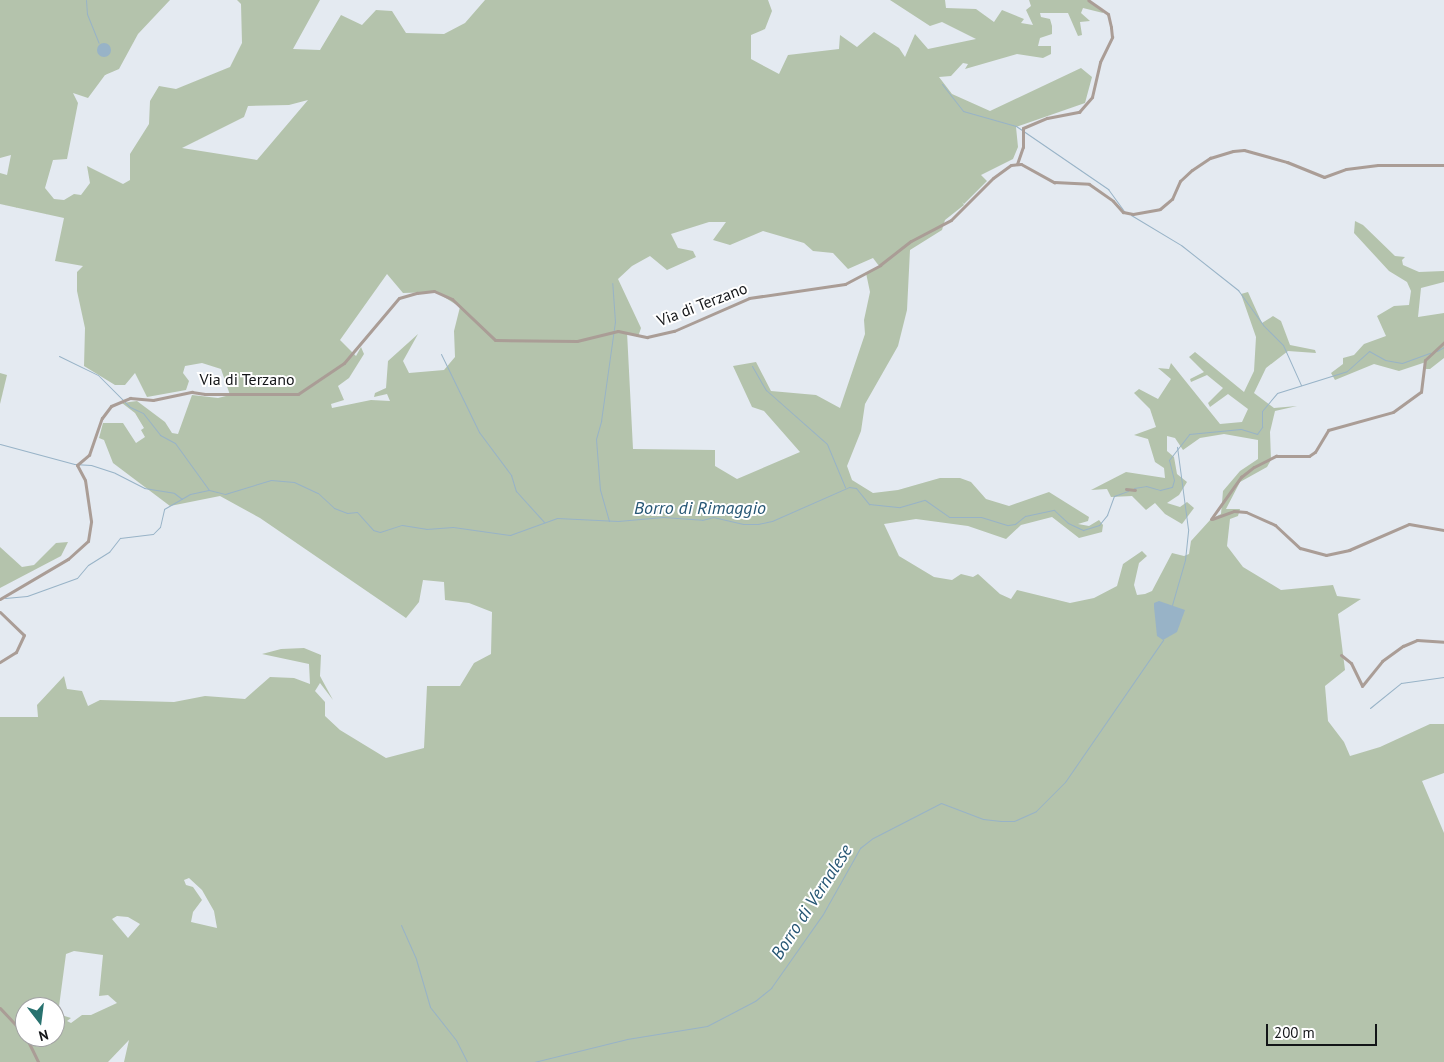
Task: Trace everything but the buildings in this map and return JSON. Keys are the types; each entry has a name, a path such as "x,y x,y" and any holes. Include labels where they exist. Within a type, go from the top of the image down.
{"street":[{"path":"1088,0 1108,14 1112,37 1100,62 1092,97 1078,112 1047,118 1023,128 1023,147 1017,164 1054,182 1089,184 1113,201 1123,212 1133,214 1160,209 1172,199 1180,182 1192,170 1210,158 1233,150 1244,150 1287,162 1324,177 1346,169 1378,165 1444,165"},
{"name":"Via di Terzano","path":"0,598 68,559 88,541 91,521 85,480 77,465 89,455 105,412 120,401 153,400 192,392 206,394 298,394 344,363 399,298 417,292 434,291 452,299 495,340 577,341 618,331 647,338 664,334 749,298 845,284 880,264 911,241 937,229 963,210 993,178 1017,164"},
{"path":"1444,342 1433,349 1425,360 1421,392 1393,412 1328,430 1316,452 1309,456 1276,456 1254,467 1241,477 1211,519 1234,511 1246,512 1275,525 1300,548 1326,555 1349,550 1409,524 1444,530"},
{"path":"1126,489 1135,490"},
{"path":"0,612 24,635 16,652 0,662"},
{"path":"1341,655 1351,663 1362,686 1382,661 1403,646 1416,640 1444,642"},
{"path":"0,1008 15,1024"},
{"path":"31,1047 38,1062"}],"green space":[{"path":"0,0 170,0 138,34 119,69 105,75 88,98 73,93 78,103 67,159 53,160 45,188 54,199 64,200 74,194 81,195 90,183 87,166 123,184 130,180 130,154 149,124 150,101 159,86 176,89 230,67 242,43 241,4 237,0 320,0 293,49 320,50 341,15 362,25 376,10 392,11 406,33 444,34 465,23 485,0 768,0 772,11 765,29 751,35 751,59 779,74 788,55 839,49 840,35 857,47 874,32 899,48 905,57 915,34 928,49 976,39 942,22 930,26 890,0 945,0 946,8 976,9 994,22 1002,10 1024,19 1021,23 1033,25 1026,10 1031,6 1029,0 1088,0 1102,9 1103,13 1083,8 1081,13 1090,21 1080,22 1082,35 1078,36 1068,13 1040,13 1041,17 1050,19 1052,34 1040,38 1038,46 1051,46 1051,54 1043,58 1017,54 965,69 968,64 963,63 951,76 939,77 952,94 990,111 1081,68 1092,77 1085,103 1016,127 1018,147 1013,159 981,175 987,181 964,204 962,202 964,205 945,220 942,230 910,250 907,310 898,346 865,404 861,431 847,466 852,480 873,493 898,490 940,478 960,478 971,482 986,499 1009,506 1049,492 1089,517 1088,521 1078,524 1089,526 1099,520 1103,525 1102,532 1079,538 1052,517 1021,525 1006,539 968,526 916,519 884,524 899,556 934,577 952,580 961,574 973,577 978,574 1000,594 1011,599 1017,590 1070,603 1094,598 1117,586 1123,564 1142,551 1147,556 1139,563 1134,585 1137,595 1145,594 1152,591 1172,553 1184,556 1189,554 1191,541 1211,519 1221,514 1223,491 1240,471 1258,459 1258,440 1224,434 1200,438 1183,450 1175,438 1167,436 1167,451 1174,457 1177,474 1187,482 1179,495 1167,503 1180,507 1187,502 1194,508 1182,524 1165,514 1155,503 1146,510 1132,496 1111,497 1107,489 1091,490 1126,472 1165,478 1164,468 1155,462 1148,439 1134,435 1156,427 1150,409 1134,393 1139,389 1158,399 1171,379 1158,368 1169,369 1171,363 1220,424 1242,422 1248,409 1228,394 1210,407 1208,403 1223,388 1207,375 1191,382 1190,379 1204,372 1189,357 1195,352 1244,392 1254,371 1256,337 1241,294 1248,292 1262,323 1273,316 1281,321 1290,345 1315,350 1316,353 1288,351 1266,368 1254,393 1274,408 1297,406 1275,411 1270,432 1271,460 1267,467 1240,482 1226,509 1240,509 1238,516 1230,519 1227,546 1243,567 1281,590 1333,585 1337,596 1361,599 1338,614 1345,670 1325,686 1328,721 1344,742 1350,756 1380,747 1430,724 1444,724 1444,773 1422,781 1444,833 1444,1062 124,1062 129,1040 108,1062 0,1062 0,717 38,717 37,705 64,676 67,689 82,691 88,706 100,700 174,702 205,696 245,699 270,677 294,678 310,684 309,664 262,654 281,649 304,648 321,655 320,676 333,700 320,683 315,691 325,702 325,716 340,730 386,758 424,748 427,686 460,686 474,663 491,654 492,612 469,603 445,600 444,582 423,580 419,602 406,618 260,518 220,496 170,506 113,463 104,440 99,438 103,423 123,423 136,443 145,437 141,430 144,428 135,413 122,403 137,401 165,422 172,433 178,434 192,395 218,398 230,395 221,369 202,363 185,366 183,373 189,381 186,390 147,397 135,373 125,385 115,385 84,366 85,328 77,291 77,272 83,266 55,261 64,218 0,204 0,173 7,175 11,155 0,158","holes":["308,100 257,160 182,148 244,117 248,106 289,105","709,222 726,222 713,240 730,245 763,231 804,243 813,251 833,253 848,269 873,258 879,266 866,273 870,292 864,320 865,334 840,408 816,395 771,391 756,362 733,366 752,407 764,411 800,452 737,479 715,466 715,450 633,449 627,332 638,337 641,328 618,279 632,266 650,256 667,270 696,257 693,251 678,248 671,234","387,274 403,293 436,292 460,307 454,331 455,357 444,370 409,373 403,361 418,334 388,361 386,388 375,393 374,397 387,394 390,401 371,400 332,408 331,404 344,400 338,386 349,378 364,354 361,347 356,356 340,340","189,878 202,890 214,911 217,928 191,922 193,912 202,900 193,887 186,885 184,880","117,916 128,917 140,924 128,938 112,919"]},
{"path":"1355,221 1363,225 1395,256 1405,257 1402,260 1403,265 1419,272 1444,271 1444,282 1421,288 1418,317 1444,313 1444,358 1430,369 1426,369 1426,362 1399,371 1374,364 1335,380 1331,373 1343,364 1343,358 1354,355 1364,344 1386,336 1377,316 1394,306 1409,305 1411,291 1407,282 1389,271 1354,233"},
{"path":"0,373 7,375 0,404"},
{"path":"68,542 61,556 0,588 0,547 22,567 34,565 56,543"}],"water":[{"path":"101,43 107,43 111,50 107,57 101,57 97,53 97,47"},
{"path":"1159,601 1185,610 1177,632 1163,640 1157,636 1154,607 1154,603"}],"waterway":[{"path":"86,0 87,14 99,43"},
{"path":"942,84 963,111 1016,126 1108,189 1125,212"},
{"path":"1131,215 1181,245 1238,290 1264,326 1283,345 1301,385"},
{"path":"609,521 600,490 596,439 601,421 615,322 612,283"},
{"name":"Borro di Rimaggio","path":"1437,351 1444,347"},
{"name":"Borro di Rimaggio","path":"1134,488 1146,486 1160,490 1172,487 1174,480 1169,460 1189,434 1241,429 1257,434 1262,427 1262,411 1277,393 1347,371 1369,351 1385,360 1402,363 1430,353"},
{"path":"441,354 479,432 511,475 516,491 544,522"},
{"path":"59,356 98,375 130,407 143,413 160,435 175,443 209,490"},
{"path":"752,366 766,390 827,444 845,487"},
{"path":"0,444 74,464 91,465 115,473 144,488 174,493 182,499"},
{"name":"Borro di Vernalese","path":"1172,605 1185,560 1188,529 1177,447"},
{"name":"Borro di Rimaggio","path":"5,598 27,596 77,578 88,565 109,552 120,538 153,534 160,527 164,509 190,494 209,490 225,494 271,480 294,482 318,493 334,508 347,513 357,512 373,530 380,532 402,525 426,529 453,527 510,535 557,518 618,521 663,517 702,520 713,517 743,524 758,524 772,521 849,487 856,488 869,504 900,507 925,500 949,517 981,517 1008,525 1015,524 1025,516 1054,510 1068,523 1083,530 1099,525 1107,515 1114,496 1128,491"},
{"name":"Borro di Vernalese","path":"534,1062 627,1039 707,1026 755,1001 771,988 823,914 860,848 873,838 941,803 983,819 1001,821 1014,821 1036,811 1065,782 1163,640"},
{"path":"1370,708 1401,683 1444,677"},
{"path":"401,925 416,959 430,1007 456,1040 467,1062"}]}
